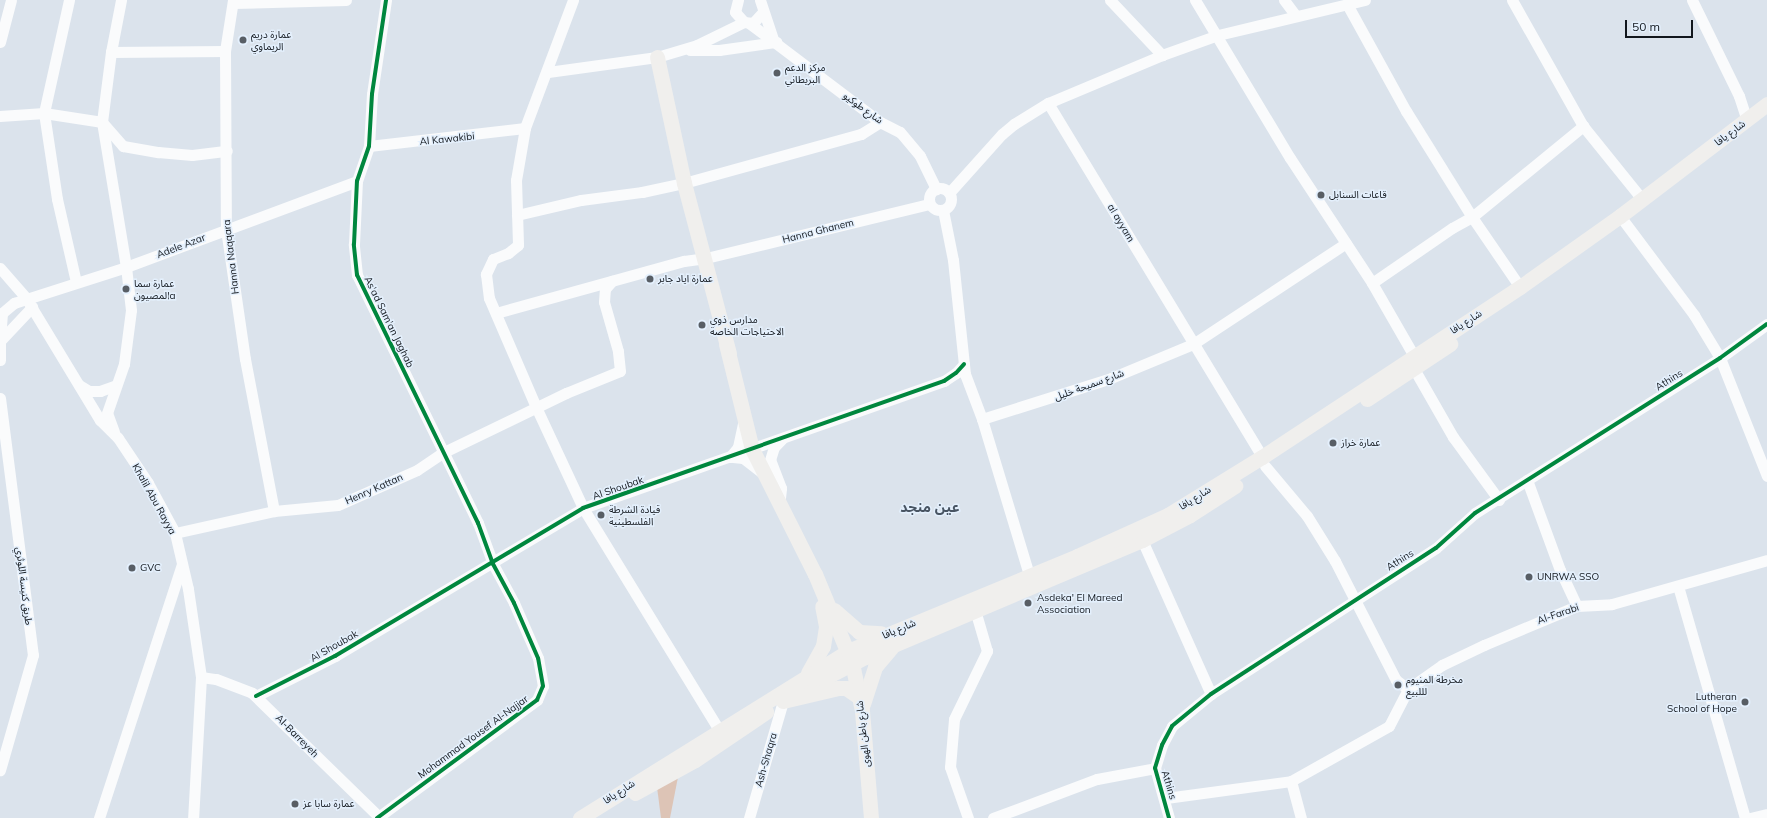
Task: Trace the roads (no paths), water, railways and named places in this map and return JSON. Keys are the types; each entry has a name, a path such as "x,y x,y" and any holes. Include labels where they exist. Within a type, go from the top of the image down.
{"main road":[{"path":"657,57 684,183 706,258 743,418 780,498 787,517"},
{"name":"شارع يافا","path":"1414,362 1520,286 1623,220 1642,199 1767,104"},
{"name":"شارع يافا","path":"893,638 975,610 1142,540 1190,515 1264,461 1414,362 1623,220 1767,114"},
{"path":"726,344 756,448 766,477 815,574 826,626 825,636 820,655 804,678"},
{"name":"شارع يافا","path":"580,818 718,730 804,678 1029,575 1077,556 1168,515 1264,461"},
{"name":"شارع باطن الهوى","path":"815,574 850,657 861,704 871,818"},
{"path":"783,701 838,688 846,688 861,704 875,667 893,638 859,632 828,605"},
{"name":"شارع يافا","path":"595,818 695,760 850,657"}],"street":[{"path":"0,42 10,0"},
{"path":"69,0 44,113 57,199 76,282"},
{"path":"114,435 107,413 114,386 124,364 131,310 126,267 102,122 111,52 121,0"},
{"path":"233,2 346,0"},
{"name":"As'ad Sam'an Jaghab","path":"386,0 372,94 369,146 357,181 354,244 357,275 478,523 493,564"},
{"path":"573,0 548,72 525,128 516,180 518,245 508,253 493,259 486,274 489,298 536,407 583,508 718,730"},
{"path":"1110,0 1162,55"},
{"path":"1195,0 1218,35 1290,158 1372,283 1453,437 1499,500"},
{"path":"1284,0 1296,16"},
{"path":"943,210 950,203 949,193 1002,134 1048,103 1162,55 1218,35 1296,16 1348,6 1365,0"},
{"path":"1512,0 1583,126 1642,199"},
{"path":"1692,0 1739,96 1747,120"},
{"name":"Hanna Naqqara","path":"233,2 226,51 226,229 245,359 274,511"},
{"path":"736,2 736,16 746,23"},
{"path":"720,32 736,2"},
{"path":"548,72 657,57 710,40 720,32 757,20 763,5"},
{"path":"679,50 719,50 774,41 763,5"},
{"path":"1348,6 1406,111 1472,217 1520,286"},
{"name":"شارع طوكيو","path":"746,23 774,41 880,122 900,132 911,142 936,189"},
{"path":"111,52 226,51"},
{"name":"al ayyam","path":"1048,103 1264,461 1307,516 1335,561 1396,680 1408,689"},
{"path":"0,116 44,113 102,122 123,146 192,155 227,151"},
{"path":"517,215 581,200 642,192 684,183 861,134 880,122"},
{"path":"1372,283 1452,228 1472,217 1583,126"},
{"name":"Al Kawakibi","path":"369,146 525,128"},
{"name":"Adele Azar","path":"0,340 2,313 14,303 29,303 76,282 126,267 357,181"},
{"path":"943,210 936,209 930,204 929,197 936,189 943,189 949,193"},
{"name":"Hanna Ghanem","path":"496,314 684,261 706,258 930,204"},
{"path":"943,210 953,260 965,374 971,386 982,419 1029,575"},
{"path":"1623,220 1694,315 1720,358 1767,476"},
{"name":"شارع سميحة خليل","path":"982,419 1111,378 1193,344 1346,243"},
{"name":"Khalil Abu Rayya","path":"0,268 29,303 100,420 114,435 148,483 175,533 182,563 201,677 193,818"},
{"name":"Henry Kattan","path":"175,533 274,511 338,505 417,470 444,452 536,407 620,371 618,351 604,302 605,289 612,281"},
{"path":"0,360 0,340 29,303"},
{"name":"Athins","path":"1169,818 1166,798 1156,768 1162,745 1172,726 1211,694 1355,602 1390,576 1436,548 1475,513 1499,500 1527,480 1720,358 1767,324"},
{"name":"Al Shoubak","path":"256,696 335,656 452,585 493,564 583,508 944,381 956,374 964,364"},
{"name":"Al Shoubak","path":"944,381 956,380 971,386"},
{"path":"79,385 88,390 100,391 114,386"},
{"name":"طريق كنيسة اللوثري","path":"0,398 34,655 0,770"},
{"path":"730,457 738,447 742,434 743,418"},
{"path":"780,498 782,488 770,460 774,447 782,439"},
{"path":"730,457 743,458 766,477"},
{"path":"1527,480 1560,570 1577,606"},
{"path":"1142,540 1211,694"},
{"name":"Al-Farabi","path":"1408,689 1442,665 1577,606 1612,604 1767,560"},
{"path":"99,818 182,563"},
{"name":"Mohammad Yousef Al-Najjar","path":"378,817 537,700 543,686 538,658 514,603 493,564"},
{"path":"1678,586 1745,818"},
{"path":"968,818 950,767 954,719 987,651 975,610"},
{"name":"Al-Barreyeh","path":"201,677 216,679 256,696 378,817"},
{"path":"1166,798 1291,781 1389,726 1408,689"},
{"name":"Ash-Shaqra","path":"749,818 783,701"},
{"path":"993,818 1097,779 1156,768"},
{"path":"1291,781 1301,818"},
{"path":"1750,818 1767,814"}],"place":[{"name":"عمارة دريم الريماوي","path":"243,40"},
{"name":"مركز الدعم البريطاني","path":"777,73"},
{"name":"قاعات السنابل","path":"1321,195"},
{"name":"عمارة اياد جابر","path":"650,279"},
{"name":"عمارة سما المصيونa","path":"126,289"},
{"name":"مدارس ذوي الاحتياجات الخاصة","path":"702,325"},
{"name":"عمارة خراز","path":"1333,443"},
{"name":"قيادة الشرطة الفلسطينية","path":"601,515"},
{"name":"GVC","path":"132,568"},
{"name":"UNRWA SSO","path":"1529,577"},
{"name":"Asdeka' El Mareed Association","path":"1028,603"},
{"name":"مخرطة المنيوم لللبيع","path":"1398,685"},
{"name":"Lutheran School of Hope","path":"1745,702"},
{"name":"عمارة سابا عز","path":"295,804"}],"district":[{"name":"عين منجد","path":"930,507"}]}
